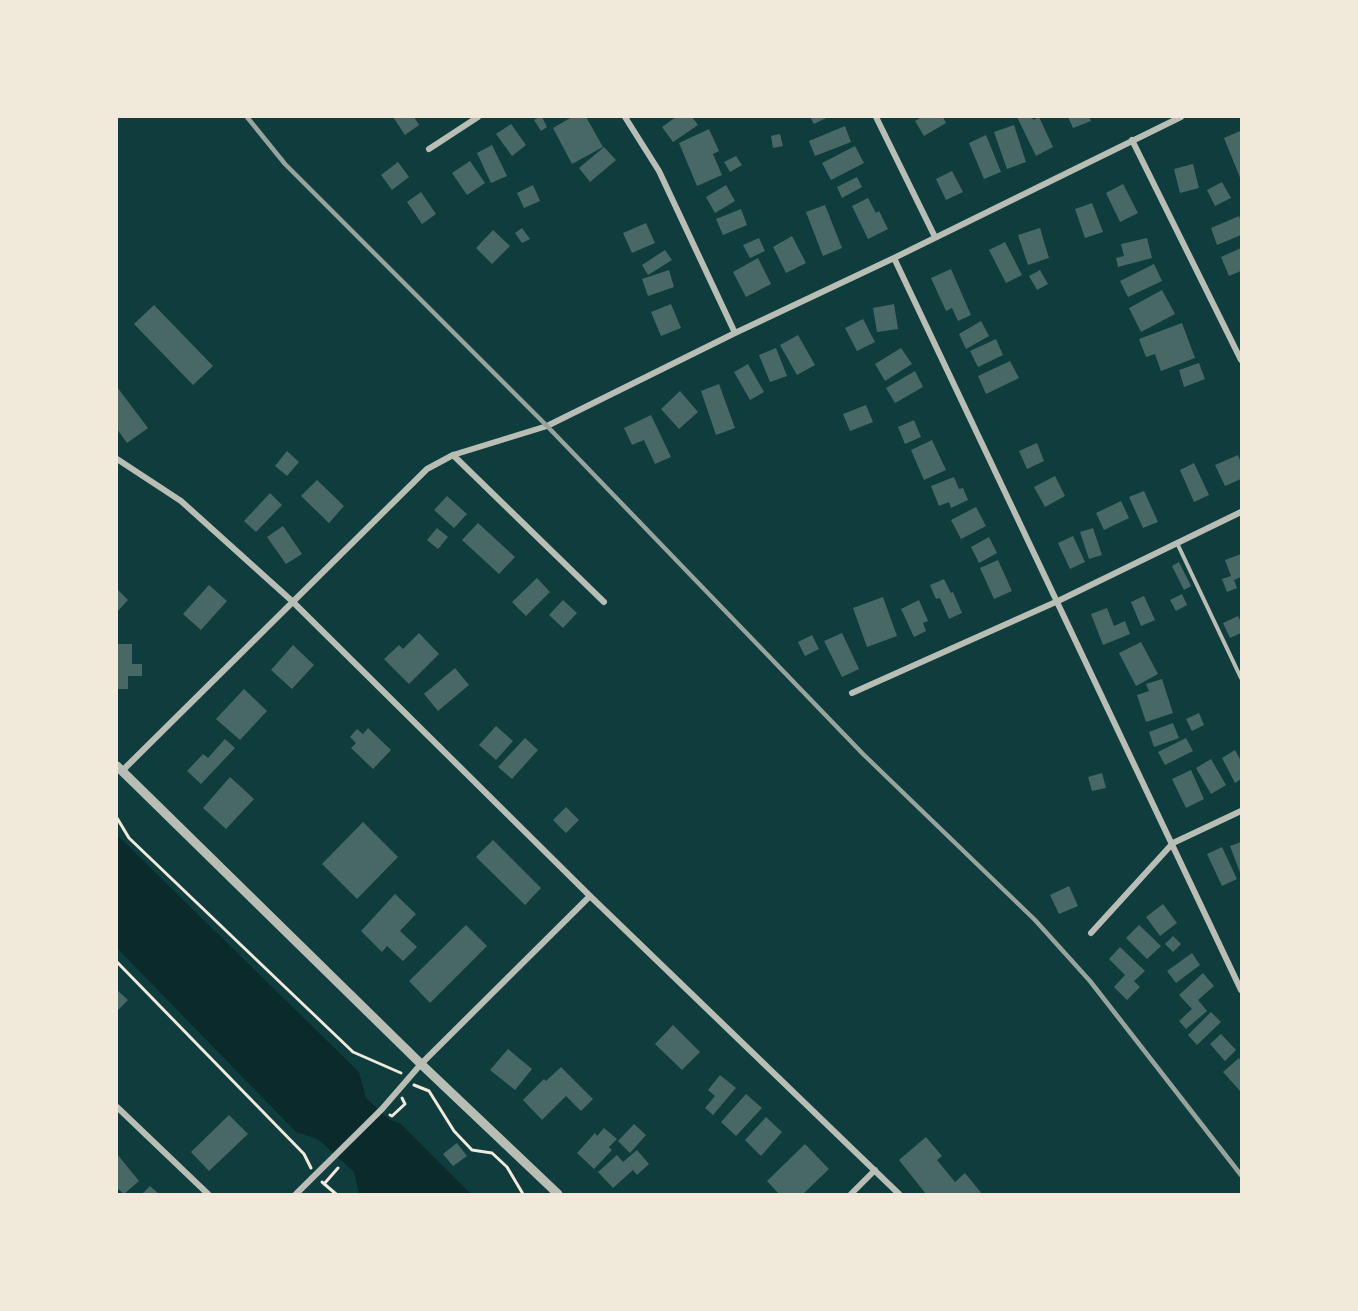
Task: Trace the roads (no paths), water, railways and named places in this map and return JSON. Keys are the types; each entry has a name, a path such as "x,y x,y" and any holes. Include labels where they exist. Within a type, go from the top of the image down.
{"street":[{"path":"429,149 478,117"},
{"path":"624,117 659,171 735,333"},
{"path":"876,117 935,237"},
{"path":"558,1194 421,1064 120,769 427,469 453,455 547,426 1181,117"},
{"path":"1132,140 1241,359"},
{"path":"894,258 1241,990"},
{"path":"453,455 604,602"},
{"path":"117,459 181,501 292,602 590,896 899,1194"},
{"path":"852,693 1058,601 1241,512"},
{"path":"1091,933 1173,843 1241,811"},
{"path":"296,1194 382,1109 421,1064 590,896"},
{"path":"117,1107 208,1194"},
{"path":"851,1194 875,1170"}],"lane":[{"path":"1177,542 1241,678"}],"water":[{"path":"117,835 359,1072 366,1098 390,1120 400,1123 471,1194 359,1194 354,1172 318,1139 296,1132 117,948"}],"railway":[{"path":"247,117 285,164 547,426 863,754 1035,920 1090,981 1241,1175"}]}
